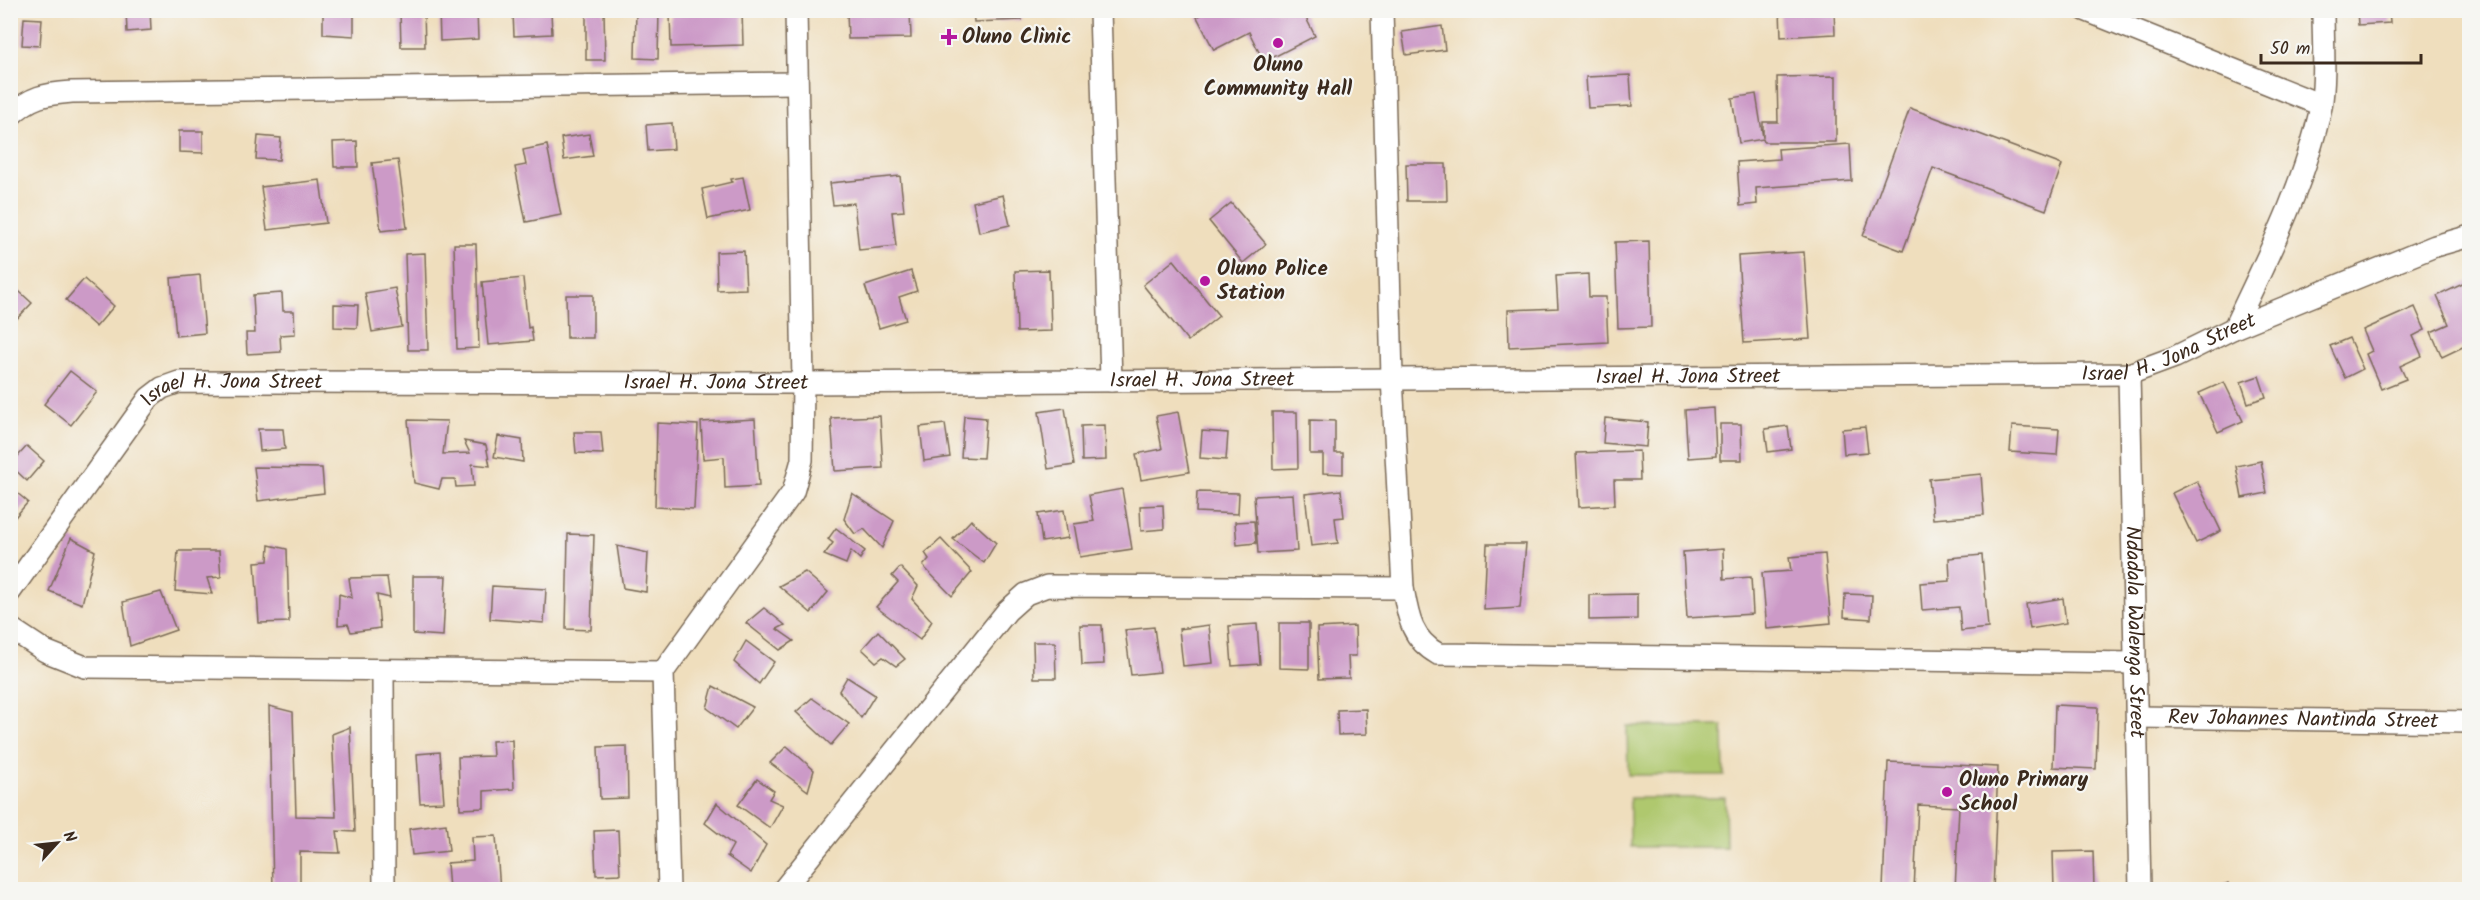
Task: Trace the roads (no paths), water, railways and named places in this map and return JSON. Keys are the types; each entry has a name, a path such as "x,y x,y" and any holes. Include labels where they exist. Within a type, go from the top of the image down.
{"street":[{"path":"669,890 663,672 793,492 802,460 803,382 796,10"},
{"path":"1100,10 1111,381"},
{"path":"1382,10 1392,377 1403,588 1414,634 1427,648 1438,654 2135,663"},
{"path":"2085,10 2321,105"},
{"path":"2234,328 2264,265 2306,162 2321,105 2323,10"},
{"path":"10,116 25,101 48,94 72,92 796,84"},
{"name":"Israel H. Jona Street","path":"10,592 149,398 162,388 179,382 1111,381 1392,377 2129,374 2175,357 2234,328 2435,246 2469,236"},
{"name":"Ndadala Walenga Street","path":"2129,374 2140,890"},
{"path":"783,890 1007,611 1026,594 1047,586 1403,588"},
{"path":"10,628 45,651 85,667 663,672"},
{"path":"383,671 384,890"},
{"name":"Rev Johannes Nantinda Street","path":"2137,717 2469,722"}],"place":[{"name":"Oluno Clinic","path":"949,37"},
{"name":"Oluno Community Hall","path":"1278,43"},
{"name":"Oluno Police Station","path":"1205,281"},
{"name":"Oluno Primary School","path":"1947,792"}]}
